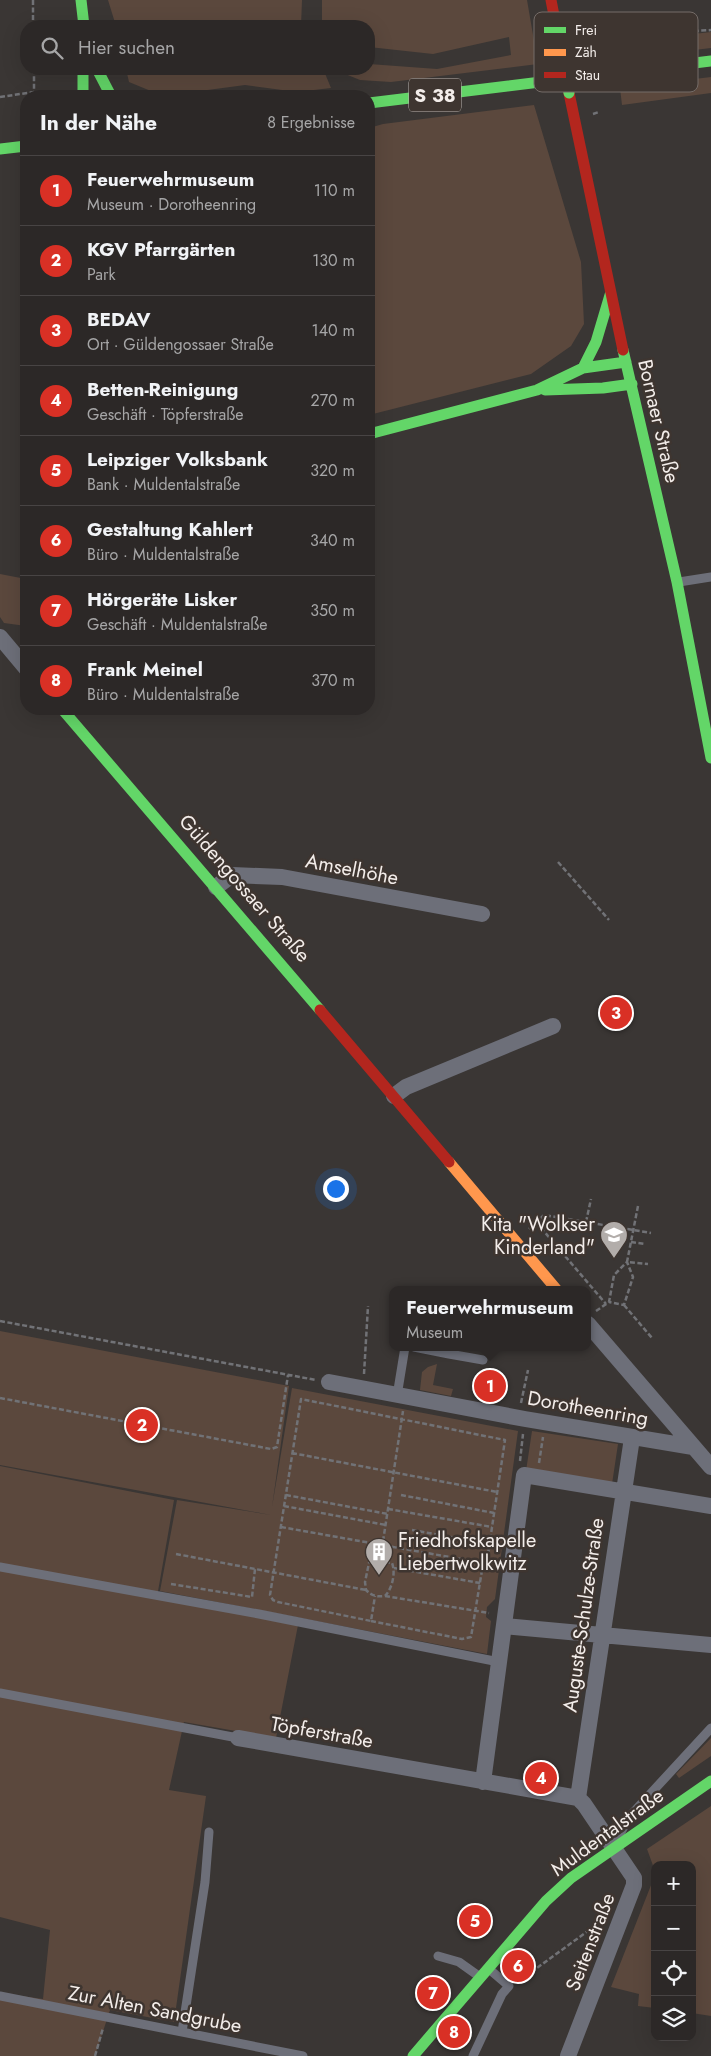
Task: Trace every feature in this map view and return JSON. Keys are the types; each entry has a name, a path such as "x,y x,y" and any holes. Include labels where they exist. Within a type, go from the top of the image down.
{"main road":[{"path":"81,0 83,20"},
{"name":"S 38","path":"698,63 711,61"},
{"path":"83,75 83,90"},
{"path":"99,75 107,90"},
{"name":"S 38","path":"375,102 534,83"},
{"name":"Bornaer Straße","path":"570,92 610,295 677,582 711,758"},
{"path":"0,149 20,147"},
{"path":"583,368 600,334 610,295"},
{"path":"375,432 537,390 583,368 626,362"},
{"path":"537,390 603,388 632,384"},
{"name":"Güldengossaer Straße","path":"72,715 554,1286"},
{"name":"Muldentalstraße","path":"413,2056 558,1889 613,1847 711,1781"}],"street":[{"path":"0,637 20,661"},
{"name":"Amselhöhe","path":"216,887 232,875 282,877 482,914"},
{"path":"394,1096 406,1087 553,1026"},
{"path":"591,1318 711,1467"},
{"name":"Dorotheenring","path":"329,1382 522,1419 632,1438 693,1446"},
{"name":"Auguste-Schulze-Straße","path":"578,1798 632,1438"},
{"path":"483,1782 504,1626 530,1476 711,1506"},
{"path":"504,1626 711,1645"},
{"name":"Töpferstraße","path":"238,1738 578,1798"},
{"path":"578,1798 613,1847"},
{"name":"Seitenstraße","path":"568,2056 634,1885 634,1878 613,1847"}],"lane":[{"path":"677,582 711,577"},
{"path":"402,1397 405,1351"},
{"path":"450,1351 483,1360"},
{"path":"0,1567 259,1614 500,1662"},
{"name":"Töpferstraße","path":"0,1693 238,1738"},
{"path":"613,1847 629,1817 711,1728"},
{"path":"182,2032 205,1882 209,1832"},
{"path":"438,1956 459,1962 508,1986 502,1994 473,2056"},
{"name":"Zur Alten Sandgrube","path":"0,1996 303,2056"}],"path":[{"path":"33,0 33,20"},
{"path":"698,31 711,30"},
{"path":"34,75 34,90"},
{"path":"0,98 20,94"},
{"path":"592,114 599,112"},
{"path":"558,862 608,920"},
{"path":"586,1222 590,1199"},
{"path":"624,1304 633,1277 627,1262 638,1206"},
{"path":"527,1231 544,1215 651,1233"},
{"path":"536,1222 608,1303 624,1304 652,1338"},
{"path":"631,1242 645,1244"},
{"path":"591,1318 608,1303 614,1275 627,1262"},
{"path":"627,1262 648,1264"},
{"path":"363,1389 368,1306"},
{"path":"0,1320 329,1382"},
{"path":"528,1370 518,1474 530,1476 545,1423"},
{"path":"0,1398 271,1449 277,1447 288,1375"},
{"path":"380,1561 402,1420 402,1397"},
{"path":"301,1400 505,1440 488,1554 484,1558 477,1611 471,1637 468,1639 370,1621 273,1600 270,1595 272,1572 292,1453 301,1400"},
{"path":"292,1453 497,1492"},
{"path":"286,1495 388,1514"},
{"path":"401,1495 494,1513"},
{"path":"284,1506 386,1525"},
{"path":"388,1509 492,1527"},
{"path":"281,1527 483,1563"},
{"path":"412,1530 489,1544"},
{"path":"176,1554 366,1590 375,1596 385,1596 487,1613"},
{"path":"366,1590 365,1582 369,1563 374,1560 392,1564 394,1568 480,1583"},
{"path":"385,1596 390,1591 394,1568"},
{"path":"171,1584 252,1597 255,1569"},
{"path":"370,1621 375,1596"},
{"path":"508,1986 520,1980 613,1913 624,1912"},
{"path":"95,2056 106,2017"}],"shaded area":[{"path":"108,0 302,0 301,20 114,20"},
{"path":"322,0 527,0 534,41 534,64 391,82 360,80 348,75 375,75 375,64 437,69 511,55 509,37 433,54 375,48 375,20 322,20"},
{"path":"711,32 711,48 698,50 698,33"},
{"path":"127,75 326,75 331,88 282,90 245,85 208,90 148,90 129,82"},
{"path":"711,77 711,93 622,105 620,92 698,92 698,79"},
{"path":"534,105 581,262 584,324 571,346 531,374 375,413 375,126"},
{"path":"0,574 20,578 20,625 4,623 0,617"},
{"path":"0,1331 289,1386 272,1507 292,1388 518,1431 495,1599 487,1607 486,1617 491,1621 487,1654 160,1591 177,1500 271,1515 0,1465"},
{"path":"437,1364 433,1385 453,1389 451,1396 420,1390 422,1372 428,1367"},
{"path":"532,1431 618,1444 612,1484 526,1471"},
{"path":"0,1466 174,1500 157,1597 298,1625 276,1738 184,1722 169,1790 206,1796 174,2022 110,2010 95,2056 0,2056 0,1993 43,1999 50,1930 0,1917"},
{"path":"711,1738 711,1756 679,1778 676,1774"},
{"path":"711,1806 711,2016 696,2014 696,1861 651,1861 647,1849"},
{"path":"651,1885 651,2008 638,2006 639,1994 611,1987"}],"traffic: fast":[{"path":"81,0 83,20"},
{"path":"698,63 711,61"},
{"path":"83,75 83,90"},
{"path":"100,75 108,90"},
{"path":"375,102 534,83"},
{"path":"0,149 20,147"},
{"path":"583,368 596,342 610,295"},
{"path":"623,350 677,582 711,758"},
{"path":"375,432 537,390 583,368 626,362"},
{"path":"545,390 603,388 632,384"},
{"path":"67,715 320,1010"},
{"path":"413,2056 546,1901 571,1878 711,1781"}],"traffic: slow":[{"path":"449,1162 554,1286"}],"traffic: jam":[{"path":"551,0 553,12"},
{"path":"569,93 623,350"},
{"path":"320,1010 449,1162"}],"place":[{"name":"BEDAV","path":"616,1013"},
{"name":"Kita \"Wolkser Kinderland\"","path":"614,1259"},
{"name":"Feuerwehrmuseum","path":"490,1386"},
{"name":"KGV Pfarrgärten","path":"142,1425"},
{"name":"Friedhofskapelle Liebertwolkwitz","path":"379,1576"},
{"name":"Betten-Reinigung","path":"541,1778"},
{"name":"Leipziger Volksbank","path":"475,1921"},
{"name":"Gestaltung Kahlert","path":"518,1966"},
{"name":"Hörgeräte Lisker","path":"433,1993"},
{"name":"Frank Meinel","path":"454,2032"}]}
